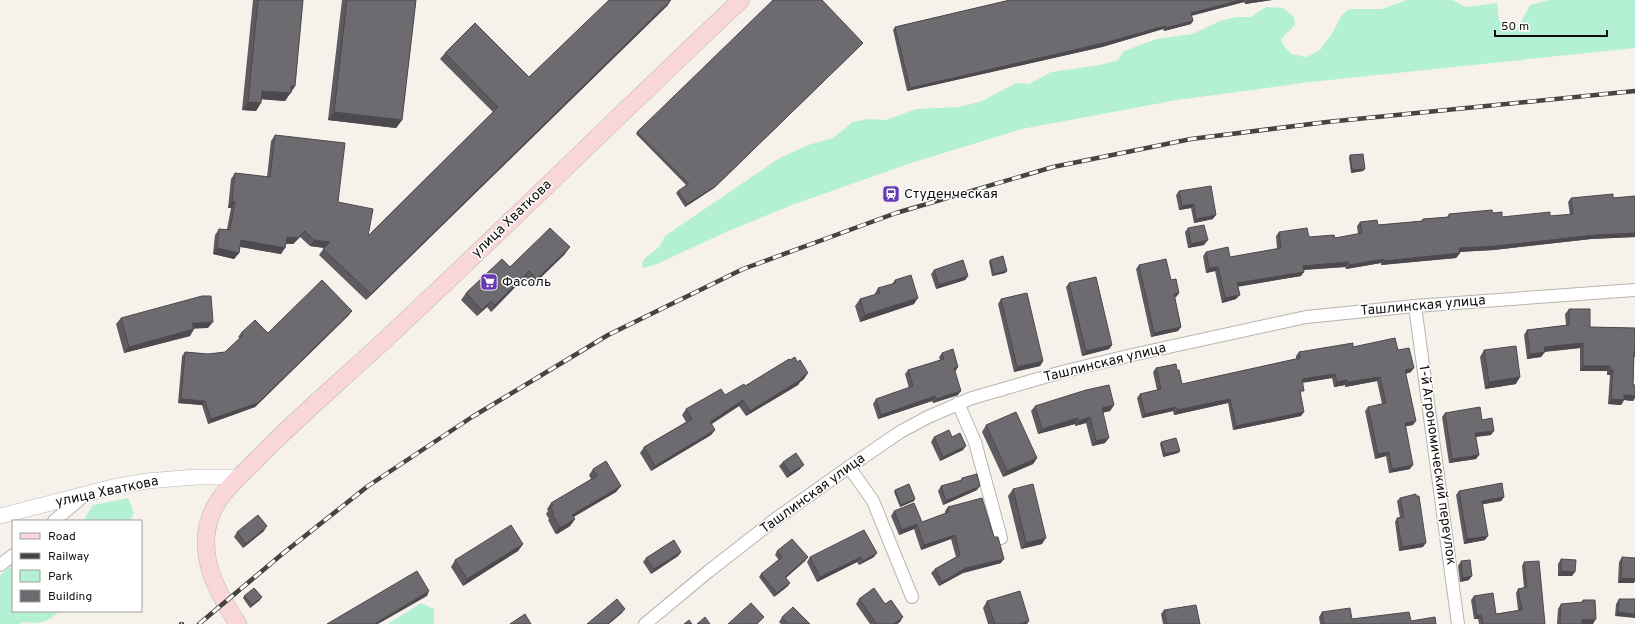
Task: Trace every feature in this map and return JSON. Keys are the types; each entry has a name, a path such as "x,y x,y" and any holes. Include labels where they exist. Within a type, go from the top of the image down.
{"main road":[{"name":"улица Хваткова","path":"238,624 219,594 211,572 207,553 207,533 211,516 219,499 280,436 419,307 741,0"}],"street":[{"name":"Ташлинская улица","path":"645,624 771,523 849,467 900,432 958,403 997,390 1062,372 1306,317 1415,306 1635,290"},
{"name":"1-й Агрономический переулок","path":"1415,306 1458,624"},
{"path":"958,403 975,442 1001,538"},
{"path":"849,467 873,501 912,597"},
{"name":"улица Хваткова","path":"0,516 86,494 147,481 196,477 239,477"},
{"path":"55,520 86,494"},
{"path":"0,565 12,556"}],"green space":[{"path":"1407,0 1452,0 1466,7 1497,3 1499,21 1517,29 1530,5 1549,0 1635,0 1635,48 1310,82 1177,100 1022,129 911,163 792,205 726,232 657,264 643,268 642,264 644,259 659,247 665,236 778,159 808,145 833,138 853,122 868,119 886,120 916,109 959,107 982,101 1016,83 1029,84 1051,72 1100,65 1118,60 1124,51 1156,39 1192,34 1220,21 1236,17 1251,17 1266,7 1283,8 1294,17 1295,25 1281,39 1282,43 1291,54 1307,57 1320,50 1333,32 1341,16 1349,9 1382,9"},
{"path":"128,498 134,513 130,520 84,520 93,505"},
{"path":"12,565 12,612 59,612 51,618 39,623 22,622 20,624 0,624 0,575"},
{"path":"421,603 434,609 435,624 388,624"}],"building":[{"path":"258,0 303,0 295,86 291,86 291,93 262,91 261,103 248,102"},
{"path":"347,0 416,0 402,120 334,112"},
{"path":"609,0 671,0 371,294 323,249 330,242 314,240 305,231 298,238 287,237 285,248 241,240 239,253 217,248 219,229 230,230 235,202 232,202 235,173 270,177 275,135 345,143 338,202 373,209 368,236 498,107 445,53 475,23 529,77"},
{"path":"773,0 822,0 863,43 716,186 687,204 678,191 689,184 637,132"},
{"path":"1010,0 1241,0 1191,13 1193,21 1166,28 1165,26 1104,43 910,88 895,27"},
{"path":"1363,154 1365,169 1352,170 1350,155"},
{"path":"1211,186 1216,215 1196,219 1194,204 1182,206 1179,191"},
{"path":"1613,194 1613,198 1635,196 1635,233 1595,235 1497,246 1459,248 1460,253 1384,261 1384,259 1349,265 1348,262 1303,266 1304,272 1237,283 1240,295 1225,298 1218,267 1209,268 1206,252 1228,247 1230,257 1281,248 1279,232 1307,228 1309,237 1334,235 1335,238 1362,233 1360,222 1377,220 1378,225 1423,221 1423,219 1449,217 1449,214 1492,210 1493,213 1502,212 1502,217 1550,212 1550,216 1573,214 1571,198"},
{"path":"1204,225 1208,240 1191,244 1188,228"},
{"path":"550,228 570,247 537,279 529,271 495,305 491,301 482,310 466,293 502,259 510,267"},
{"path":"1003,256 1007,271 994,274 990,260"},
{"path":"1166,259 1171,280 1176,279 1179,293 1174,294 1181,327 1154,333 1139,265"},
{"path":"963,260 968,276 939,285 934,270"},
{"path":"911,275 918,298 865,315 860,299 880,293 878,288 896,283 895,280"},
{"path":"1096,277 1112,345 1086,351 1069,283"},
{"path":"322,280 352,311 258,403 211,419 205,401 181,399 185,352 208,354 225,352 243,335 241,333 255,320 268,333"},
{"path":"1027,293 1043,361 1017,367 1001,299"},
{"path":"202,296 211,296 213,322 192,323 194,329 129,347 121,318"},
{"path":"1569,309 1590,309 1590,327 1635,328 1633,385 1635,385 1635,396 1624,395 1624,400 1611,399 1613,370 1610,370 1610,366 1583,366 1583,343 1544,347 1545,352 1530,354 1527,330 1569,325"},
{"path":"1395,338 1398,350 1409,348 1414,368 1405,370 1416,421 1405,423 1413,465 1392,469 1389,452 1378,454 1368,407 1386,403 1380,377 1348,382 1347,380 1337,382 1335,374 1302,379 1304,391 1300,391 1304,412 1236,426 1230,399 1177,410 1176,407 1145,414 1140,394 1161,389 1156,368 1176,364 1182,384 1300,358 1299,352 1353,343 1353,347"},
{"path":"1516,346 1520,377 1489,382 1484,350"},
{"path":"953,349 958,367 954,368 961,391 936,399 935,396 881,415 876,399 913,386 908,370 944,359 942,353"},
{"path":"795,357 797,362 800,360 808,373 801,378 802,379 750,411 743,400 710,422 715,430 655,466 644,447 692,419 686,409 721,389 725,395 744,384 745,386 789,359 790,360"},
{"path":"1109,385 1114,405 1102,408 1109,438 1096,441 1090,417 1079,421 1078,418 1042,429 1035,406 1086,390"},
{"path":"1480,407 1482,420 1492,418 1494,431 1475,433 1479,455 1452,459 1445,413"},
{"path":"1016,412 1037,458 1007,471 986,425"},
{"path":"949,430 952,437 960,433 966,446 943,457 934,437"},
{"path":"1176,438 1180,451 1165,454 1161,442"},
{"path":"796,453 804,465 790,473 783,462"},
{"path":"606,461 621,486 572,515 575,519 560,527 552,514 554,513 550,507 553,505 551,503 597,476 593,469"},
{"path":"977,474 980,486 946,501 941,486"},
{"path":"1502,483 1504,497 1482,501 1488,536 1467,539 1459,491"},
{"path":"909,484 915,499 901,505 895,490"},
{"path":"1033,484 1046,538 1026,543 1013,489"},
{"path":"1416,494 1416,496 1419,496 1426,543 1402,547 1397,518 1404,517 1400,498"},
{"path":"982,498 994,537 998,537 1004,559 966,568 942,582 935,569 960,555 955,535 924,545 917,524 902,530 894,511 914,503 922,522 949,512 948,507"},
{"path":"258,515 267,526 246,544 237,532"},
{"path":"511,525 523,544 467,579 455,560"},
{"path":"864,530 877,553 863,561 861,557 820,577 810,557"},
{"path":"792,539 808,557 785,577 790,583 777,593 761,574 782,557 777,551"},
{"path":"674,540 681,552 654,569 646,558"},
{"path":"1622,557 1635,558 1635,579 1621,578"},
{"path":"1561,559 1576,560 1575,572 1561,571"},
{"path":"1470,560 1472,576 1463,578 1461,561"},
{"path":"1539,561 1545,624 1483,624 1481,615 1477,616 1474,596 1493,593 1496,614 1522,610 1518,589 1527,587 1524,562"},
{"path":"417,571 429,591 374,624 327,624"},
{"path":"254,588 262,597 252,605 244,596"},
{"path":"874,588 885,604 891,600 903,617 894,624 877,624 859,599"},
{"path":"1020,591 1029,621 1020,624 995,624 987,601"},
{"path":"617,599 625,609 607,624 587,624"},
{"path":"1619,599 1635,599 1635,614 1618,612"},
{"path":"1583,600 1595,600 1596,619 1582,620 1582,624 1560,624 1561,604 1583,602"},
{"path":"751,603 764,617 757,624 728,624"},
{"path":"1196,605 1200,624 1167,624 1164,610"},
{"path":"793,607 810,624 788,624 782,617"},
{"path":"1350,608 1352,619 1409,612 1411,621 1435,617 1436,624 1324,624 1322,612"},
{"path":"525,614 531,624 510,624"},
{"path":"705,617 710,624 697,624"},
{"path":"689,620 692,624 684,624"}],"railway":[{"path":"199,624 281,555 368,486 472,417 608,335 743,269 896,213 1053,167 1191,139 1327,122 1635,91"}],"place":[{"name":"Студенческая","path":"891,194"},
{"name":"Фасоль","path":"489,282"}]}
